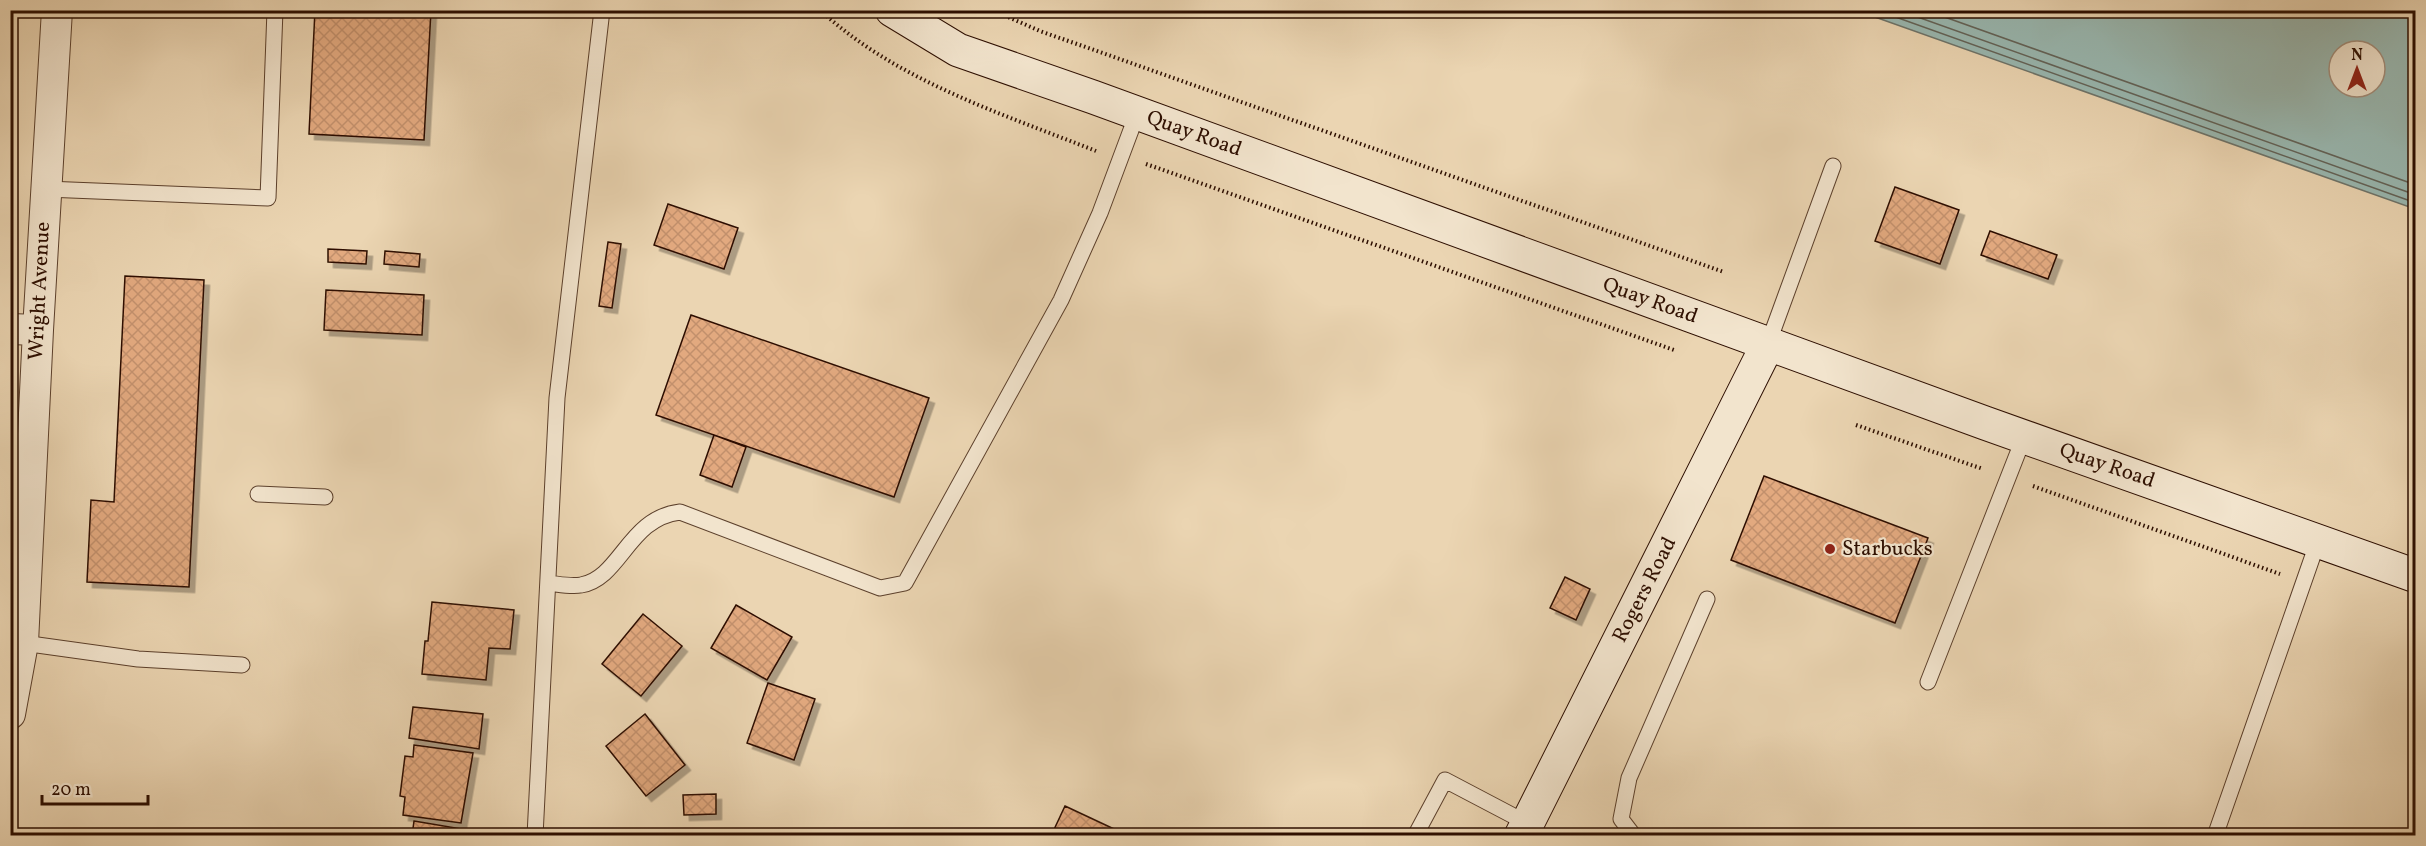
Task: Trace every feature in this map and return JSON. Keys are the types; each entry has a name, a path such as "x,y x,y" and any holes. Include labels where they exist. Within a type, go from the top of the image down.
{"main road":[{"name":"Quay Road","path":"892,10 958,50 2024,437 2415,576"},
{"name":"Rogers Road","path":"1524,829 1768,344"}],"street":[{"name":"Wright Avenue","path":"10,714 23,644 24,329 46,189 57,10"}],"lane":[{"path":"46,189 268,198 275,10"},
{"path":"535,836 557,398 602,10"},
{"path":"548,583 580,585 599,578 647,524 666,513 680,512 880,588 905,583 1061,300 1100,213 1137,114"},
{"path":"1768,344 1833,166"},
{"path":"1928,682 2024,437"},
{"path":"258,494 325,497"},
{"path":"2215,836 2318,541"},
{"path":"1634,836 1621,819 1629,778 1707,599"},
{"path":"23,644 138,659 242,665"},
{"path":"1415,836 1445,780 1524,829"}],"path":[{"path":"820,10 846,34 902,70 976,104 1098,152 1168,170 1674,350"},
{"path":"992,10 1040,31 1724,272"},
{"path":"1856,425 2304,582"}],"water":[{"path":"1858,11 2415,11 2415,209"}],"building":[{"path":"315,10 431,10 424,140 309,134"},
{"path":"1895,187 1959,210 1940,264 1875,241"},
{"path":"668,204 738,228 724,269 654,245"},
{"path":"1990,231 2057,255 2048,279 1981,255"},
{"path":"608,242 621,244 612,308 599,306"},
{"path":"328,249 367,251 366,264 328,262"},
{"path":"385,251 420,254 419,267 384,264"},
{"path":"125,276 204,280 189,587 87,582 91,500 114,502"},
{"path":"326,290 424,295 422,335 324,330"},
{"path":"691,315 929,398 894,497 656,415"},
{"path":"714,435 746,447 732,487 700,475"},
{"name":"Starbucks","path":"1764,476 1928,538 1895,623 1731,560"},
{"path":"1565,577 1590,589 1576,620 1550,608"},
{"path":"432,602 514,610 510,649 489,648 486,680 422,674"},
{"path":"736,605 792,637 767,680 711,648"},
{"path":"643,614 682,646 641,696 602,664"},
{"path":"768,683 815,699 794,760 747,743"},
{"path":"413,707 483,714 479,749 409,738"},
{"path":"645,714 685,765 646,796 606,746"},
{"path":"414,745 473,753 461,823 403,815 405,797 400,796 405,756 413,757"},
{"path":"716,794 716,814 684,815 683,795"},
{"path":"1065,806 1129,836 1051,836"},
{"path":"414,821 468,830 467,836 412,836"}],"place":[{"name":"Starbucks","path":"1830,549"}]}
